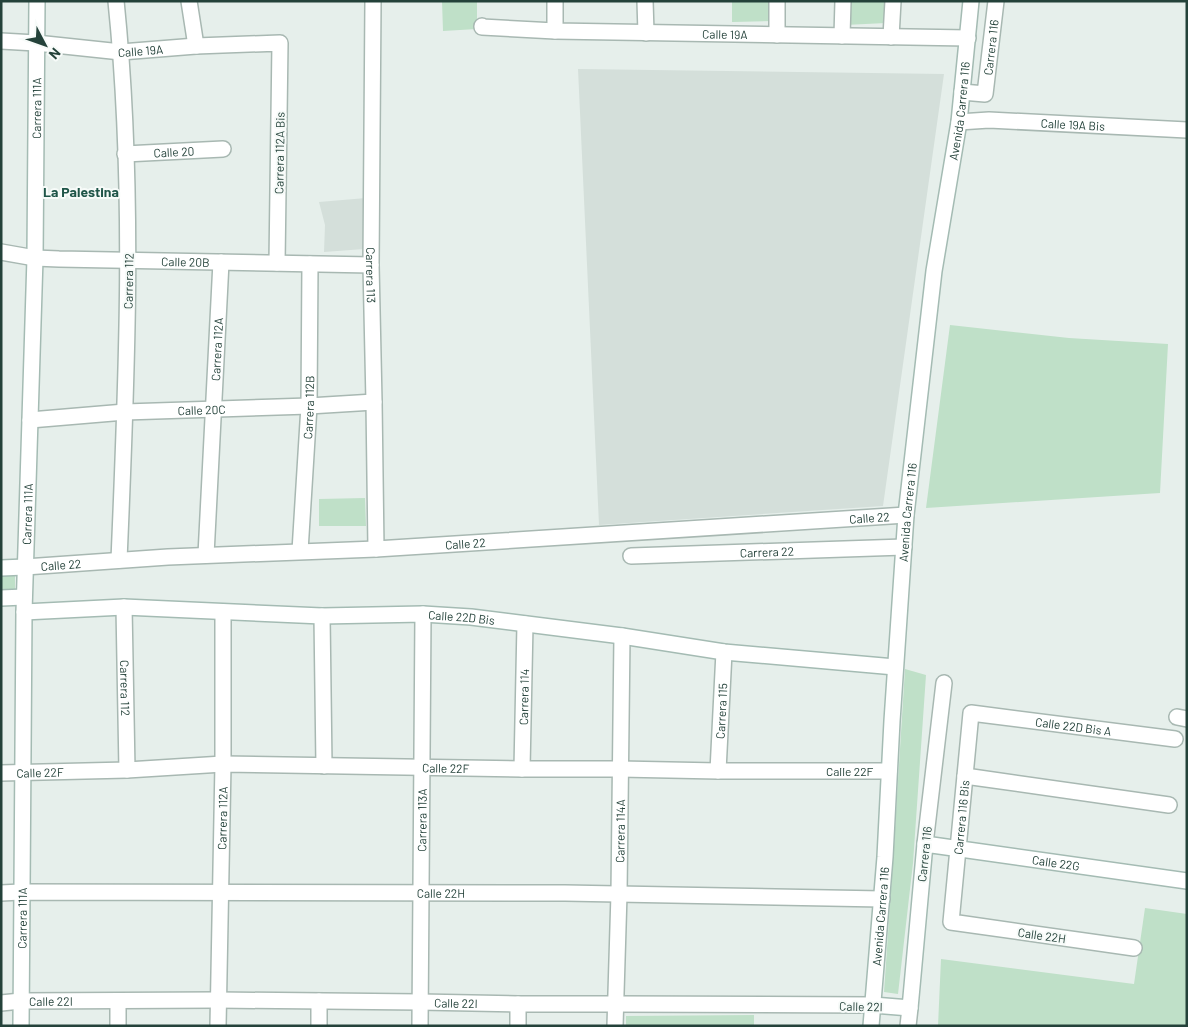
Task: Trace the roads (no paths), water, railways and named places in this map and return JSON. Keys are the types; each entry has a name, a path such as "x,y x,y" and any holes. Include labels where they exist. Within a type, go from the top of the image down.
{"street":[{"name":"Carrera 111A","path":"21,1026 24,605 35,258 37,1"},
{"name":"Carrera 112","path":"116,1 121,52 128,260 125,412 119,560"},
{"path":"189,1 196,46"},
{"name":"Carrera 113","path":"373,1 371,265 376,549"},
{"path":"556,1 556,31"},
{"path":"645,1 646,33"},
{"path":"777,1 777,35"},
{"path":"842,36 843,1"},
{"path":"891,37 893,1"},
{"name":"Avenida Carrera 116","path":"871,1026 885,857 895,667 906,516 934,271 958,122 972,1"},
{"name":"Carrera 116","path":"962,92 985,94 996,1"},
{"name":"Calle 19A","path":"482,26 556,31 968,38"},
{"name":"Calle 19A","path":"1,41 121,52 196,46 280,43"},
{"name":"Carrera 112A Bis","path":"277,263 280,43"},
{"name":"Calle 19A Bis","path":"958,122 989,120 1187,130"},
{"name":"Calle 20","path":"125,154 223,149"},
{"name":"Calle 20B","path":"1,252 35,258 371,265"},
{"name":"Carrera 112A","path":"206,555 221,262"},
{"name":"Carrera 112B","path":"300,551 309,406 310,264"},
{"name":"Calle 20C","path":"30,420 125,412 374,402"},
{"name":"Calle 22","path":"1,568 206,555 376,549 906,516"},
{"name":"Carrera 22","path":"631,556 904,547"},
{"name":"Calle 22D Bis","path":"1,598 24,605 124,607 322,616 423,614 471,617 622,636 724,652 895,667"},
{"name":"Carrera 112","path":"124,607 127,770"},
{"name":"Carrera 112A","path":"218,1026 223,764 223,612"},
{"name":"Carrera 113A","path":"420,1026 423,614"},
{"path":"322,616 324,766"},
{"name":"Carrera 114","path":"522,769 525,624"},
{"name":"Carrera 114A","path":"615,1026 614,1004 619,894 622,636"},
{"name":"Carrera 115","path":"718,771 724,652"},
{"name":"Carrera 116","path":"908,1026 925,844 944,684"},
{"name":"Calle 22D Bis A","path":"971,713 1175,739"},
{"name":"Carrera 116 Bis","path":"951,922 971,713"},
{"name":"Calle 22F","path":"1,773 127,770 223,764 422,768 889,771"},
{"path":"965,776 1169,804"},
{"name":"Calle 22G","path":"925,844 1187,881"},
{"name":"Calle 22H","path":"1,893 420,892 882,899"},
{"name":"Calle 22H","path":"951,922 1134,948"},
{"name":"Calle 22I","path":"1,1003 218,1000 872,1006 910,1008"},
{"path":"118,1001 118,1026"},
{"path":"319,1001 319,1026"},
{"path":"518,1004 518,1026"}],"district":[{"name":"La Palestina","path":"81,191"}]}
